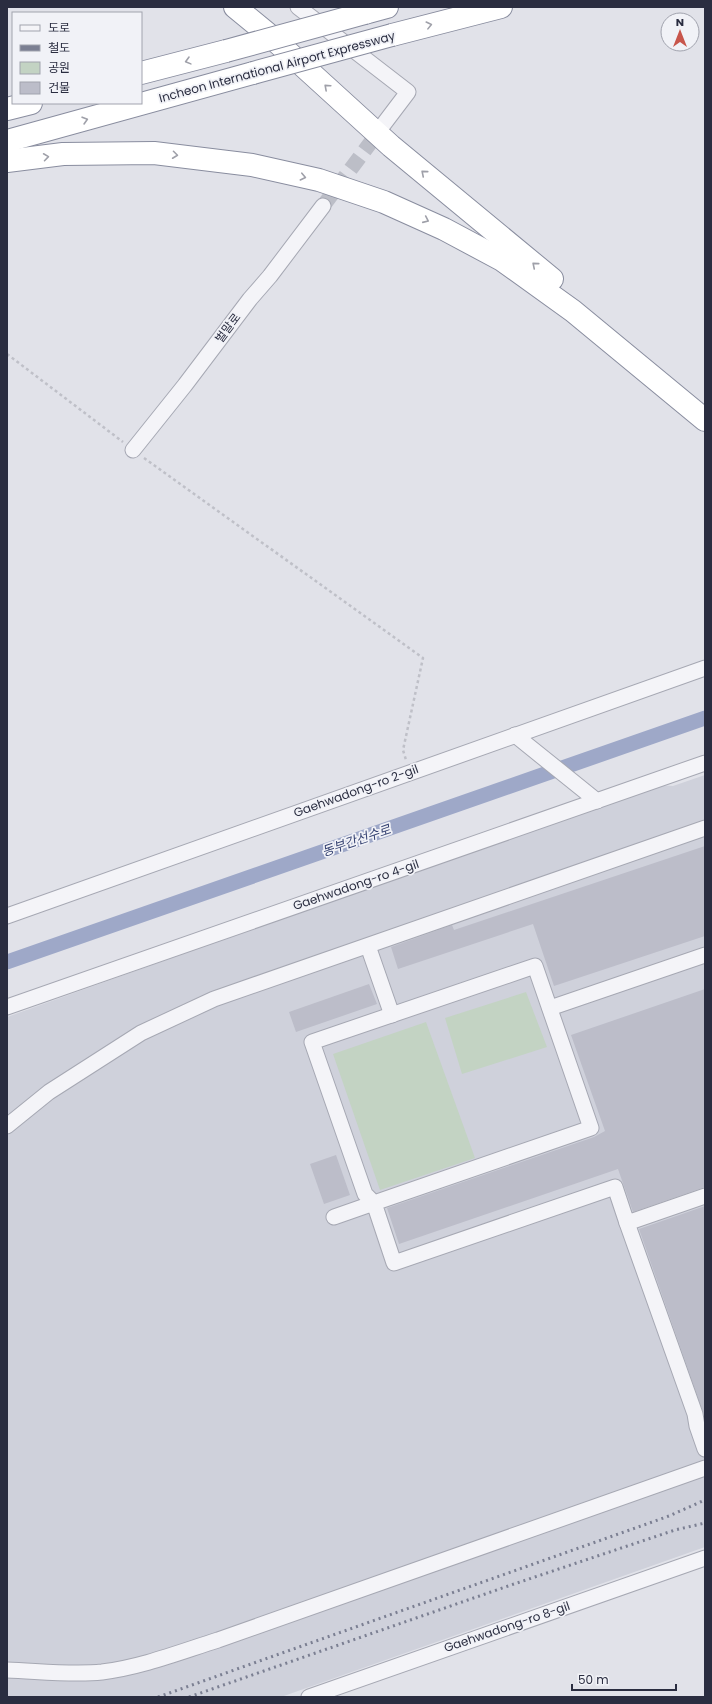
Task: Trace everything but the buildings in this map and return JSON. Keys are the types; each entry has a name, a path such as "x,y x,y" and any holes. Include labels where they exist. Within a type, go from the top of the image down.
{"highway":[{"path":"235,7 268,34 391,146 705,406"},
{"path":"142,73 387,7"},
{"name":"Incheon International Airport Expressway","path":"142,104 392,35 501,7"},
{"path":"7,109 27,104"},
{"name":"Incheon International Airport Expressway","path":"7,141 141,104"},
{"path":"7,162 63,154 154,152 252,165 319,180 384,202 444,229 502,260 573,311 705,420"}],"street":[{"path":"298,7 408,92 383,125"},
{"name":"벌말로","path":"133,450 323,206"},
{"name":"Gaehwadong-ro 2-gil","path":"7,916 409,773 521,739 705,668"},
{"path":"521,739 597,801"},
{"name":"Gaehwadong-ro 4-gil","path":"7,1007 705,763"},
{"path":"7,1126 49,1092 141,1033 214,999 705,828"},
{"path":"368,946 392,1015"},
{"path":"550,1008 705,955"},
{"path":"334,1217 374,1203 591,1128 535,966 312,1042 365,1194 374,1203 394,1263 615,1187 695,1414 701,1425 705,1449"},
{"path":"627,1223 705,1196"},
{"path":"7,1670 81,1673 102,1672 126,1668 155,1660 218,1640 705,1468"},
{"name":"Gaehwadong-ro 8-gil","path":"309,1697 705,1558"}],"path":[{"path":"7,354 133,450 423,658 403,750 409,773"}],"shaded area":[{"path":"705,775 705,1547 281,1697 7,1697 7,1017 655,785 673,786"}],"green space":[{"path":"526,992 547,1047 462,1074 445,1018"},
{"path":"426,1022 475,1158 380,1190 333,1054"}],"waterway":[{"name":"동부간선수로","path":"7,962 705,718"}],"tunnel":[{"path":"323,206 383,126"}],"railway":[{"path":"158,1697 669,1516 705,1500"},
{"path":"189,1697 511,1585 675,1530 705,1523"}]}
